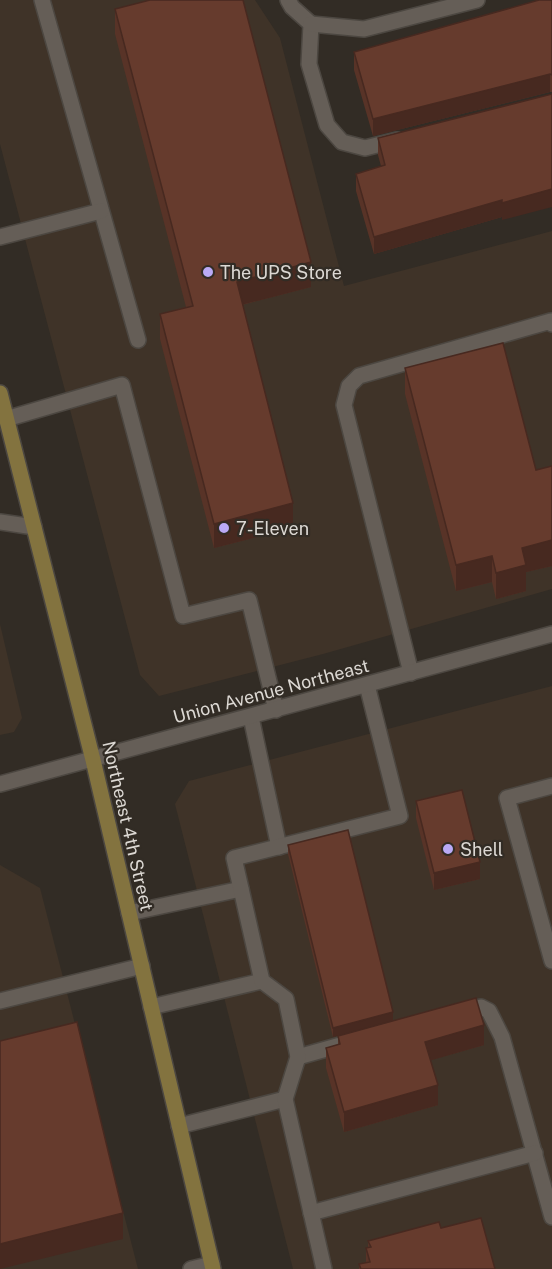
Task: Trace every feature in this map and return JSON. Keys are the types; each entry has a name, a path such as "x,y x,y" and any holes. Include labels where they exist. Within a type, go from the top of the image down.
{"main road":[{"name":"Northeast 4th Street","path":"0,393 93,760 212,1266"}],"street":[{"path":"42,0 138,340"},
{"path":"288,0 292,7 311,24 364,29 477,0"},
{"path":"311,24 309,64 327,125 342,142 365,148 409,137"},
{"path":"0,237 101,211"},
{"path":"411,673 344,405 349,386 359,376 551,321 552,324"},
{"path":"6,419 122,385 183,616 249,600 276,710"},
{"path":"0,522 34,527"},
{"name":"Union Avenue Northeast","path":"0,784 552,634"},
{"path":"324,1269 285,1099 298,1057 286,999 262,981 234,858 400,816 367,685"},
{"path":"251,717 279,847"},
{"path":"552,786 507,798 552,961"},
{"path":"129,913 241,889"},
{"path":"0,1001 142,966"},
{"path":"151,1007 262,981"},
{"path":"447,1016 481,1007 489,1011 502,1037 552,1217"},
{"path":"298,1057 355,1041"},
{"path":"179,1126 285,1099"},
{"path":"311,1214 535,1154"},
{"path":"191,1269 212,1266"}],"shaded area":[{"path":"0,0 255,0 280,38 344,286 552,231 552,589 323,654 159,696 140,675 0,144"},
{"path":"0,624 22,718 14,732 0,735"},
{"path":"552,686 552,1269 293,1269 175,804 189,781"},
{"path":"0,865 40,888 138,1269 0,1269"}],"building":[{"path":"150,0 243,0 311,262 237,282 293,503 214,524 160,314 193,306 115,9"},
{"path":"539,0 552,0 552,75 373,119 354,52"},
{"path":"552,94 552,189 502,203 502,200 374,237 356,174 385,165 378,138"},
{"path":"503,343 536,470 552,466 552,540 522,548 526,565 496,573 492,556 456,565 405,368"},
{"name":"Shell","path":"462,790 480,862 434,873 416,801"},
{"path":"348,830 393,1012 333,1028 288,845"},
{"path":"476,998 484,1025 425,1042 438,1085 344,1112 326,1048 340,1044 338,1036"},
{"path":"77,1022 123,1213 0,1244 0,1041"},
{"path":"481,1218 495,1269 361,1269 359,1264 370,1262 366,1248 371,1247 368,1241 439,1222 441,1228"}],"place":[{"name":"The UPS Store","path":"208,272"},
{"name":"7-Eleven","path":"224,528"},
{"name":"Shell","path":"448,849"}]}
